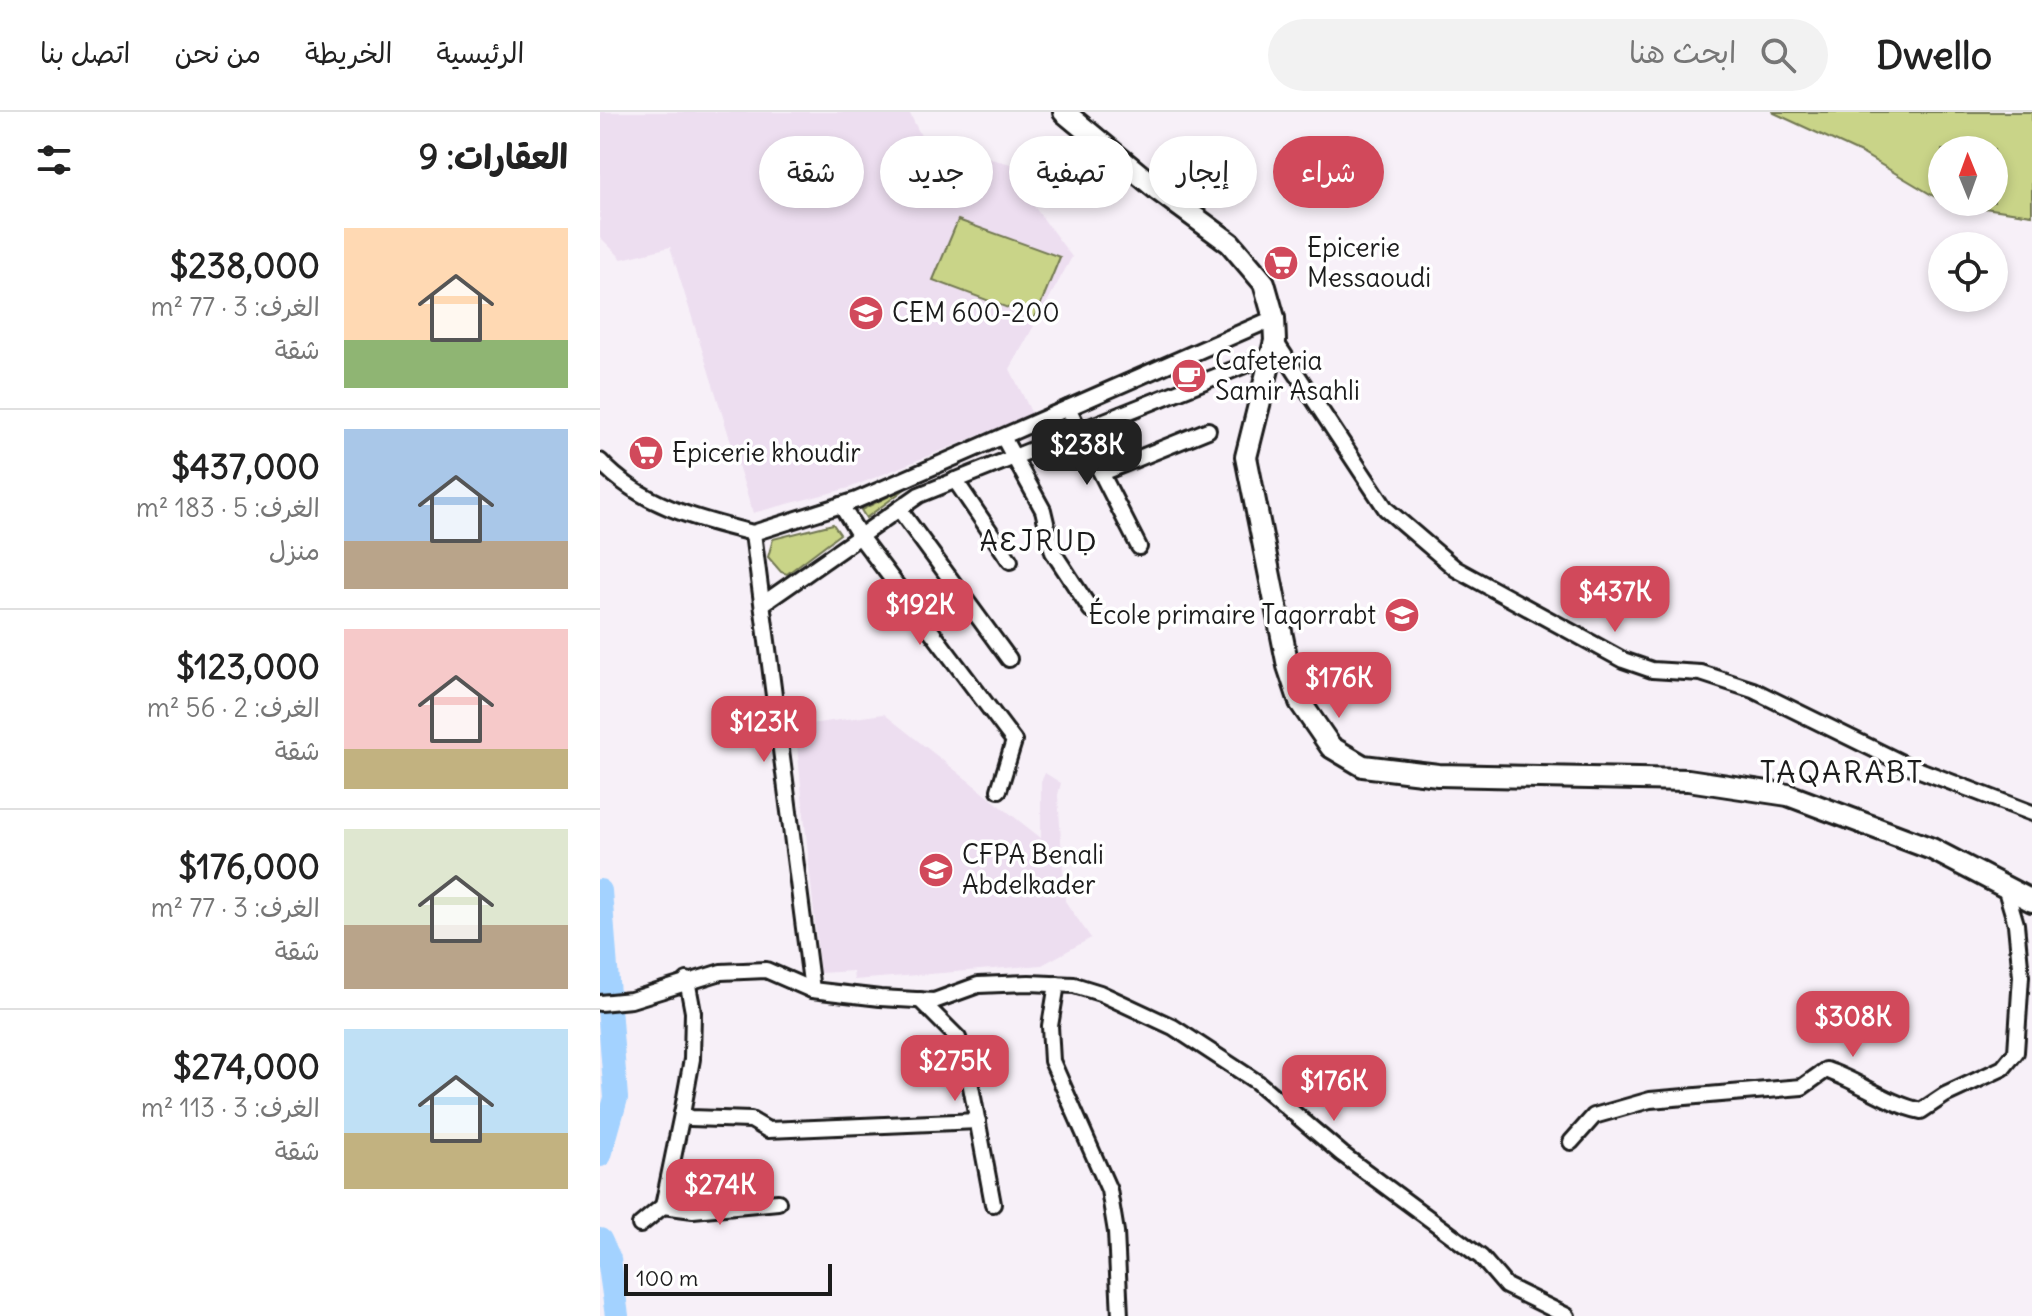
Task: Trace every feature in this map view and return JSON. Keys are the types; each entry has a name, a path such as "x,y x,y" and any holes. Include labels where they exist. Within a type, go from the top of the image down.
{"main road":[{"path":"1064,112 1158,190 1230,243 1264,283 1274,318 1273,348 1246,457 1288,666 1300,702 1331,747 1363,766 1438,775 1688,780 1788,795 1932,849 2032,901"}],"street":[{"path":"600,461 612,474 661,504 689,517 753,533 841,505 1274,318"},
{"path":"764,603 919,495 1273,348 1386,509 1456,569 1623,660 1652,670 1701,673 1753,690 1904,764 2032,813"},
{"path":"1068,408 1139,547"},
{"path":"1102,473 1208,430"},
{"path":"1003,437 1043,510 1053,552 1091,610"},
{"path":"955,480 1010,561"},
{"path":"841,505 861,538 1014,741 999,790"},
{"path":"899,509 1009,659"},
{"path":"753,533 812,990"},
{"path":"1571,1142 1594,1116 1650,1100 1802,1087 1826,1070 1848,1077 1898,1106 1921,1111 1945,1095 2003,1068 2016,1052 2021,976 2016,924 2005,887"},
{"path":"600,1003 631,1000 687,980 721,972 766,970 812,990 934,1001 978,985 1057,984 1100,993 1173,1027 1257,1082 1342,1154 1481,1257 1506,1286 1567,1316"},
{"path":"640,1225 663,1206 682,1114 692,1059 693,1012 687,980"},
{"path":"1057,984 1050,1026 1052,1061 1109,1190 1116,1232 1120,1316"},
{"path":"920,1000 958,1038 978,1121 993,1204"},
{"path":"682,1114 690,1118 751,1120 768,1130 978,1121"},
{"path":"663,1206 693,1210 778,1202"}],"shaded area":[{"name":"CEM 600-200","path":"600,112 909,112 921,136 880,136 880,208 993,208 993,160 1009,164 1009,208 1035,208 1072,257 1010,369 1032,414 849,488 753,513 670,247 622,259 600,237"},
{"name":"CFPA Benali Abdelkader","path":"884,714 1041,838 1041,782 1045,773 1061,783 1058,795 1065,901 1091,938 1042,965 854,980 853,971 820,973 795,726"}],"green space":[{"path":"1772,112 2032,112 2032,215 2008,211 2008,136 1928,136 1928,193 1863,154"},
{"path":"958,220 1060,257 1035,318 933,280"},
{"path":"909,486 866,518 861,510"},
{"path":"833,524 840,534 787,574 781,572 768,557 773,539"}],"waterway":[{"path":"600,891 616,1098 600,1155"},
{"path":"600,1240 609,1259 617,1316"}],"place":[{"name":"Epicerie Messaoudi","path":"1281,263"},
{"name":"CEM 600-200","path":"866,313"},
{"name":"Cafeteria Samir Asahli","path":"1189,376"},
{"name":"Epicerie khoudir","path":"646,453"},
{"name":"École primaire Taqorrabt","path":"1402,615"},
{"name":"CFPA Benali Abdelkader","path":"936,870"}],"district":[{"name":"AƐJRUḌ","path":"1039,541"},
{"name":"TAQARABT","path":"1842,773"}]}
